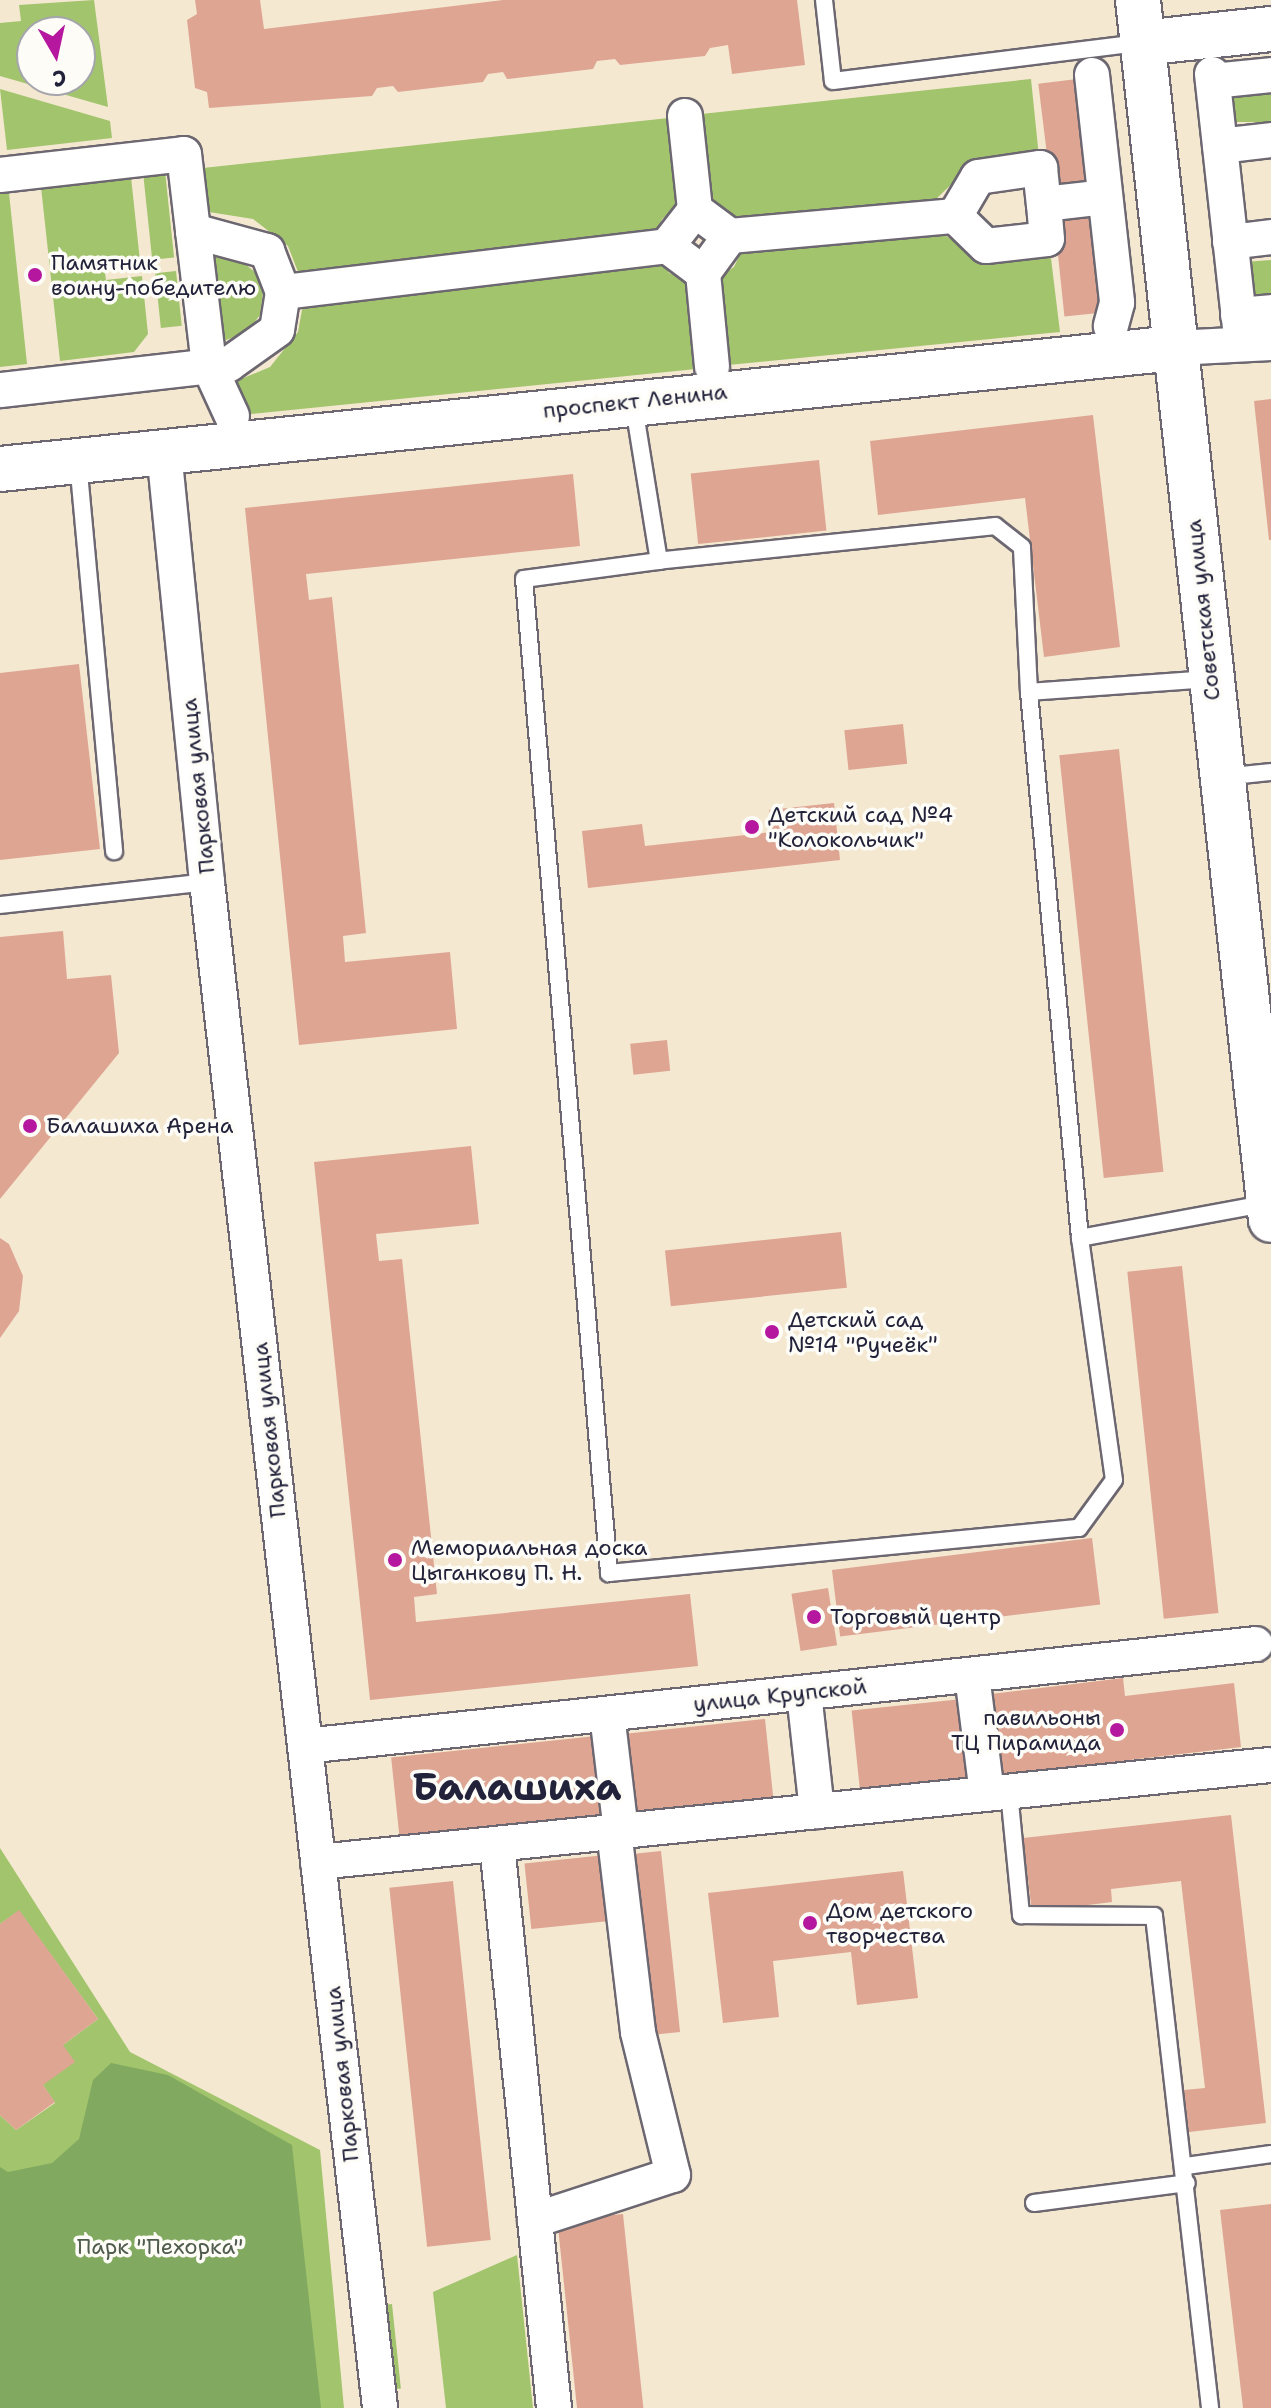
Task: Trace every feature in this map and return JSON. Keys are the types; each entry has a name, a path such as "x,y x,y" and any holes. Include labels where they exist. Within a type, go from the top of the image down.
{"main road":[{"name":"Советская улица","path":"1138,0 1270,1209"},
{"path":"1142,43 1271,29"},
{"name":"проспект Ленина","path":"0,469 633,401 1175,348"}],"street":[{"path":"1092,75 1117,303 1111,326"},
{"path":"1241,311 1209,82 1271,75"},
{"path":"667,246 695,210 685,116"},
{"path":"1220,146 1271,140"},
{"path":"0,175 184,154 209,366 232,416"},
{"path":"695,210 730,236 955,216 986,246 1047,239 1040,168 978,177 955,216"},
{"path":"1044,204 1105,197"},
{"path":"0,390 229,364 277,330 283,292 267,251 193,231"},
{"path":"712,367 703,273 730,236"},
{"path":"1230,242 1271,237"},
{"path":"283,292 667,246 703,273"},
{"name":"проспект Ленина","path":"1175,348 1271,343"},
{"name":"Парковая улица","path":"164,451 207,882 380,2408"},
{"name":"улица Крупской","path":"305,1746 1256,1644"},
{"path":"972,1675 998,1793"},
{"path":"804,1693 817,1811"},
{"path":"535,2220 673,2175 638,2032 607,1714"},
{"path":"318,1862 499,1859 618,1831 1269,1765"},
{"path":"499,1859 554,2408"}],"lane":[{"path":"824,0 833,81 1142,43"},
{"path":"633,401 659,561"},
{"path":"78,461 114,851"},
{"path":"995,526 1022,547 1029,692 1080,1238 1114,1480 1079,1528 609,1573 524,579 659,561 995,526"},
{"path":"1029,692 1211,679"},
{"path":"1222,777 1271,772"},
{"path":"0,905 207,882"},
{"path":"1080,1238 1270,1209"},
{"path":"998,1793 1021,1915 1154,1916 1186,2174 1210,2408"},
{"path":"1034,2203 1271,2154"}],"green space":[{"path":"94,0 108,107 70,96 96,96 96,16 20,16 19,5"},
{"path":"16,21 16,81 0,76 0,23"},
{"path":"1031,79 1039,157 970,166 931,204 738,223 727,209 701,199 692,115"},
{"path":"1226,80 1271,80 1271,122 1226,122"},
{"path":"0,89 110,121 112,138 7,150"},
{"path":"678,117 687,200 662,219 656,235 300,277 288,246 253,219 209,212 203,168"},
{"path":"165,171 174,258 152,260 143,173"},
{"path":"131,177 140,261 104,265 106,280 142,276 148,334 134,352 60,361 41,187"},
{"path":"9,193 27,364 0,367 0,194"},
{"path":"935,229 981,258 1050,250 1060,332 718,366 710,283 734,267 742,250"},
{"path":"213,255 237,258 255,272 263,293 260,315 246,333 223,341"},
{"path":"660,260 669,273 697,285 706,368 232,416 229,384 270,367 298,332 304,299"},
{"path":"1271,260 1271,302 1248,304 1244,262"},
{"path":"176,271 182,326 161,328 155,273"},
{"name":"Парк \"Пехорка\"","path":"0,1848 130,2052 320,2150 344,2408 0,2408 0,2115 16,2130 55,2103 43,2085 63,2045 98,2019 19,1911 0,1924"},
{"name":"Парк \"Пехорка\"","path":"111,2063 168,2075 292,2145 321,2408 0,2408 0,2167 8,2172 52,2163 79,2139 93,2080"},
{"path":"517,2255 533,2408 446,2408 433,2292"},
{"path":"392,2304 401,2389 359,2393 350,2308"}],"building":[{"path":"195,0 260,0 264,29 503,0 797,0 805,65 732,74 728,45 710,48 705,56 620,65 615,59 597,61 593,69 507,79 503,72 488,74 483,82 398,92 393,86 377,88 372,96 209,108 207,92 195,88 187,20 197,14"},
{"path":"1077,79 1090,181 1051,186 1038,84"},
{"path":"1093,215 1103,312 1064,317 1054,219"},
{"path":"1271,399 1271,540 1269,540 1254,401"},
{"path":"1093,415 1120,647 1044,657 1025,498 878,515 870,441"},
{"path":"819,460 826,531 698,544 691,473"},
{"path":"573,474 580,546 306,574 309,600 332,597 366,933 343,936 345,962 450,952 457,1029 299,1045 245,508"},
{"path":"79,664 100,849 0,860 0,673"},
{"path":"903,724 907,764 849,770 844,730"},
{"path":"1119,749 1163,1172 1104,1178 1059,755"},
{"path":"834,803 840,860 588,888 582,831 642,824 645,846 772,832 769,810"},
{"name":"Балашиха Арена","path":"63,931 67,979 111,975 119,1053 0,1199 0,937"},
{"path":"667,1040 670,1071 633,1075 630,1044"},
{"path":"471,1146 479,1224 376,1234 379,1261 402,1259 437,1594 414,1597 416,1622 690,1594 698,1666 370,1700 314,1162"},
{"path":"841,1232 847,1288 671,1306 665,1251"},
{"path":"0,1238 9,1244 23,1276 19,1311 0,1338"},
{"path":"1182,1266 1218,1613 1164,1619 1127,1272"},
{"path":"1092,1538 1100,1605 840,1636 832,1570"},
{"name":"Торговый центр","path":"828,1588 837,1645 801,1651 791,1594"},
{"name":"павильоны ТЦ Пирамида","path":"1123,1678 1125,1696 1234,1683 1241,1747 1000,1775 991,1694"},
{"name":"павильоны ТЦ Пирамида","path":"962,1699 970,1777 860,1788 852,1711"},
{"path":"765,1719 773,1798 634,1812 626,1734"},
{"path":"596,1736 604,1816 399,1837 391,1758"},
{"path":"1231,1815 1266,2123 1189,2132 1184,2090 1205,2088 1181,1881 1111,1889 1112,1902 1032,1912 1023,1838"},
{"path":"661,1851 680,2032 646,2036 627,1855"},
{"path":"605,1855 612,1921 531,1929 524,1863"},
{"name":"Дом детского творчества","path":"903,1871 918,1998 857,2005 851,1952 773,1961 779,2017 723,2023 708,1893"},
{"path":"453,1881 491,2240 427,2247 389,1888"},
{"path":"19,1910 98,2019 63,2045 75,2062 43,2085 55,2102 16,2130 0,2115 0,1924"},
{"path":"1271,2204 1271,2408 1243,2408 1220,2210"},
{"path":"623,2214 643,2408 577,2408 557,2221"}],"place":[{"name":"Памятник воину-победителю","path":"35,275"},
{"name":"Детский сад №4 \"Колокольчик\"","path":"752,827"},
{"name":"Балашиха Арена","path":"30,1126"},
{"name":"Детский сад №14 \"Ручеёк\"","path":"772,1332"},
{"name":"Мемориальная доска Цыганкову П. Н.","path":"395,1560"},
{"name":"Торговый центр","path":"814,1617"},
{"name":"павильоны ТЦ Пирамида","path":"1117,1730"},
{"name":"Дом детского творчества","path":"810,1923"}],"district":[{"name":"Балашиха","path":"517,1787"}]}
